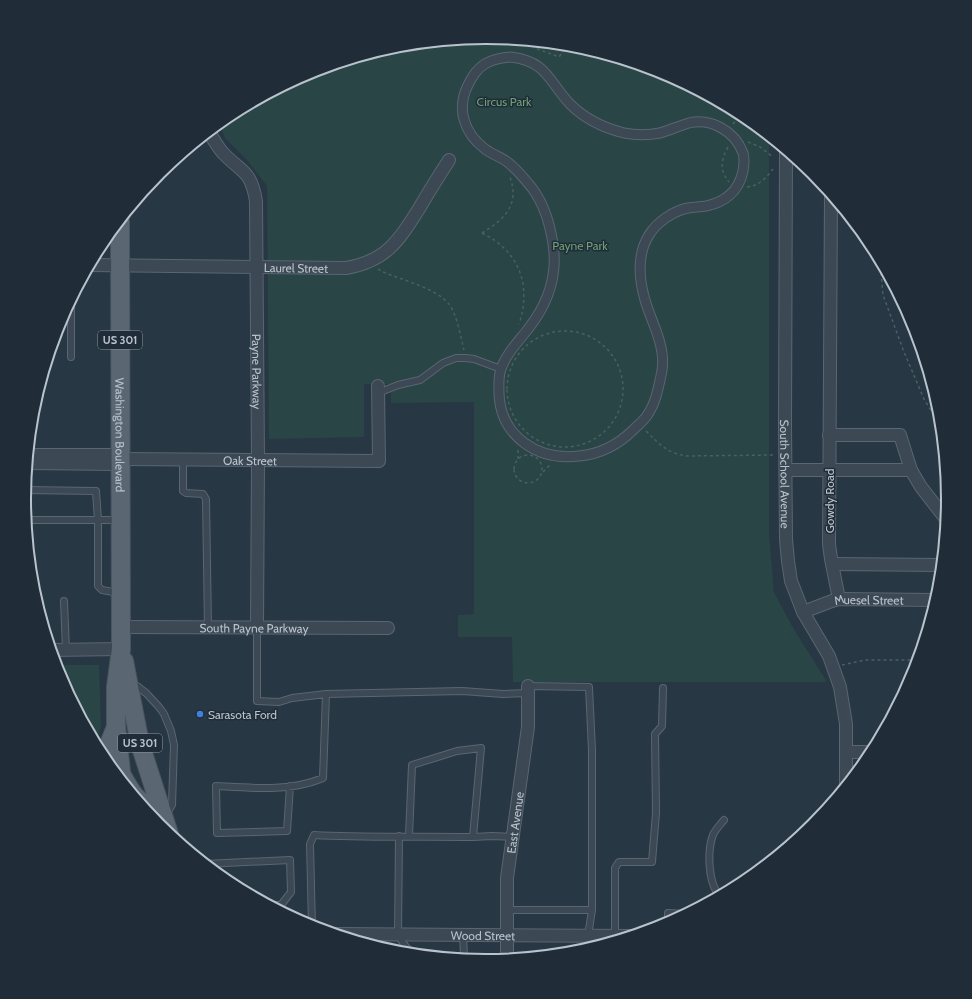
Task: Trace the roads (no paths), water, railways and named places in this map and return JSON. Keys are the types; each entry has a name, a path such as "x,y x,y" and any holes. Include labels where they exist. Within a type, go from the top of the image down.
{"main road":[{"name":"Washington Boulevard","path":"120,230 121,649 116,686 116,726 121,771"},
{"name":"Washington Boulevard","path":"121,649 140,744 164,820"},
{"path":"106,750 116,726"},
{"path":"149,805 164,820"}],"street":[{"path":"497,58 523,58 534,62 545,71 570,105 591,121 627,134 656,134 700,121 713,124 728,131 743,152 745,162 741,180 732,194 721,202 688,208 678,211 661,220 649,235 640,257 644,299 662,350 663,371 656,396 646,416 629,434 606,450 581,456 557,457 532,449 512,433 503,416 499,400 498,381 505,367 509,354 541,313 552,284 556,260 546,214 534,190 517,170 477,142 469,133 464,121 462,105 466,89 472,77 481,67 486,62 497,58"},
{"name":"Payne Parkway","path":"212,137 223,153 247,175 254,186 256,206 258,460 257,628"},
{"name":"South School Avenue","path":"788,159 786,539 788,561 791,581 803,612 829,656 840,687 845,709 846,724 846,777"},
{"name":"Laurel Street","path":"97,265 346,268 369,262 382,255 402,236 449,160"},
{"name":"Gowdy Road","path":"831,203 829,548 839,599"},
{"name":"Oak Street","path":"120,459 379,461 378,390"},
{"path":"829,435 900,435 911,470 921,487 941,512"},
{"path":"33,455 120,459"},
{"path":"33,463 120,459"},
{"path":"786,470 911,470"},
{"path":"832,564 936,565"},
{"name":"Muesel Street","path":"803,612 839,599 929,600"},
{"name":"South Payne Parkway","path":"121,627 388,628"},
{"path":"57,650 121,649"},
{"name":"East Avenue","path":"507,954 507,878 528,727 528,690"},
{"path":"846,752 864,752"},
{"name":"Wood Street","path":"353,934 613,936"}],"lane":[{"path":"71,314 71,357"},
{"path":"378,390 420,380 443,364 456,358 465,358 505,367"},
{"path":"183,460 183,491 186,493 203,494 206,499 208,627"},
{"path":"31,490 96,491 98,520 98,586 102,590 121,593"},
{"path":"32,520 121,520"},
{"path":"64,601 66,650"},
{"path":"257,628 257,701 280,702 292,698 326,694 462,691 503,694 528,690 589,687 592,750 592,910 588,936"},
{"path":"128,680 146,693 159,706 171,730 174,745 172,805 164,820"},
{"path":"615,935 615,868 620,862 652,862 656,813 655,734 662,726 663,688"},
{"path":"290,786 287,831 217,833 216,786 258,788 290,786 312,782 323,778 326,694"},
{"path":"409,836 412,765 457,751 481,748 473,837"},
{"path":"717,892 711,872 710,853 714,832 724,820"},
{"path":"312,920 310,844 314,835 361,837 513,837"},
{"path":"399,836 398,935 406,947"},
{"path":"214,864 290,860 291,892 282,906"},
{"path":"507,910 592,910"},
{"path":"463,935 464,954"}],"place":[{"name":"Sarasota Ford","path":"200,714"}],"park label":[{"name":"Circus Park","path":"504,101"},
{"name":"Payne Park","path":"580,245"}]}
